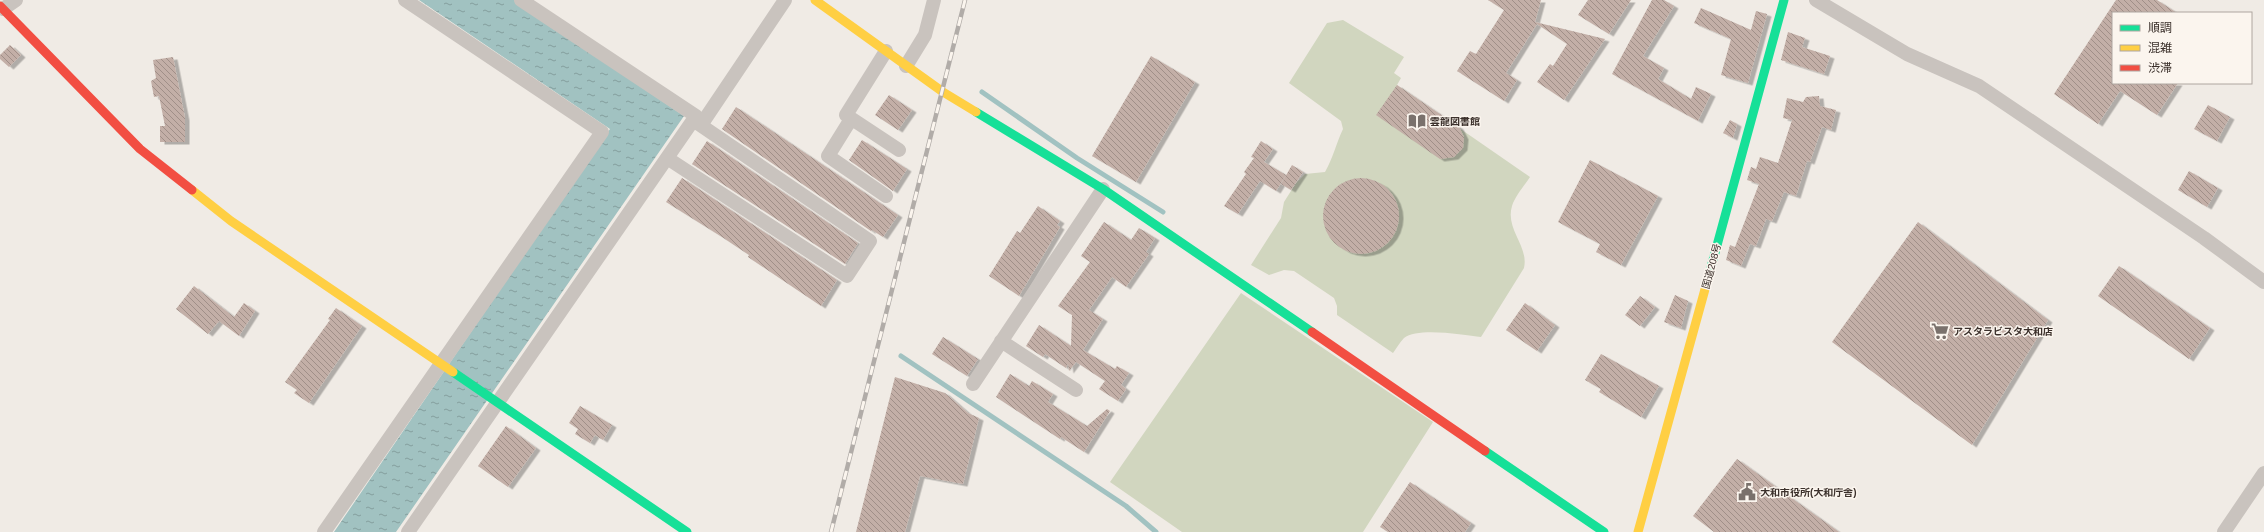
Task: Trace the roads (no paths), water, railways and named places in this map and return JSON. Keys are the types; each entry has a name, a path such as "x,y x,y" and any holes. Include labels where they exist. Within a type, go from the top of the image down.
{"main road":[{"path":"815,0 943,92 1103,189 1604,532"},
{"name":"国道208号","path":"1638,532 1784,0"},
{"path":"1,7 140,149 231,221 687,532"}],"street":[{"path":"1,7 16,0"},
{"path":"324,532 602,132 405,0"},
{"path":"521,0 696,116 697,123 870,241 847,276 667,158"},
{"path":"408,532 667,158 697,123 786,0"},
{"path":"906,66 925,35 934,0"},
{"path":"1816,0 1906,54 1979,86 2204,238 2264,282"},
{"path":"886,51 846,115 899,150"},
{"path":"852,119 828,156 886,196"},
{"path":"973,384 1103,189"},
{"path":"1001,341 1076,390"},
{"path":"2224,532 2264,472"}],"water":[{"path":"419,0 514,0 684,116 396,532 334,532 610,129"}],"waterway":[{"path":"982,92 1077,158 1163,212"},
{"path":"901,356 1126,506 1156,532"}],"railway":[{"path":"831,532 965,0"}],"place":[{"name":"雲龍図書館","path":"1417,121"},
{"name":"アスタラビスタ大和店","path":"1940,331"},
{"name":"大和市役所(大和庁舎)","path":"1747,492"}]}
